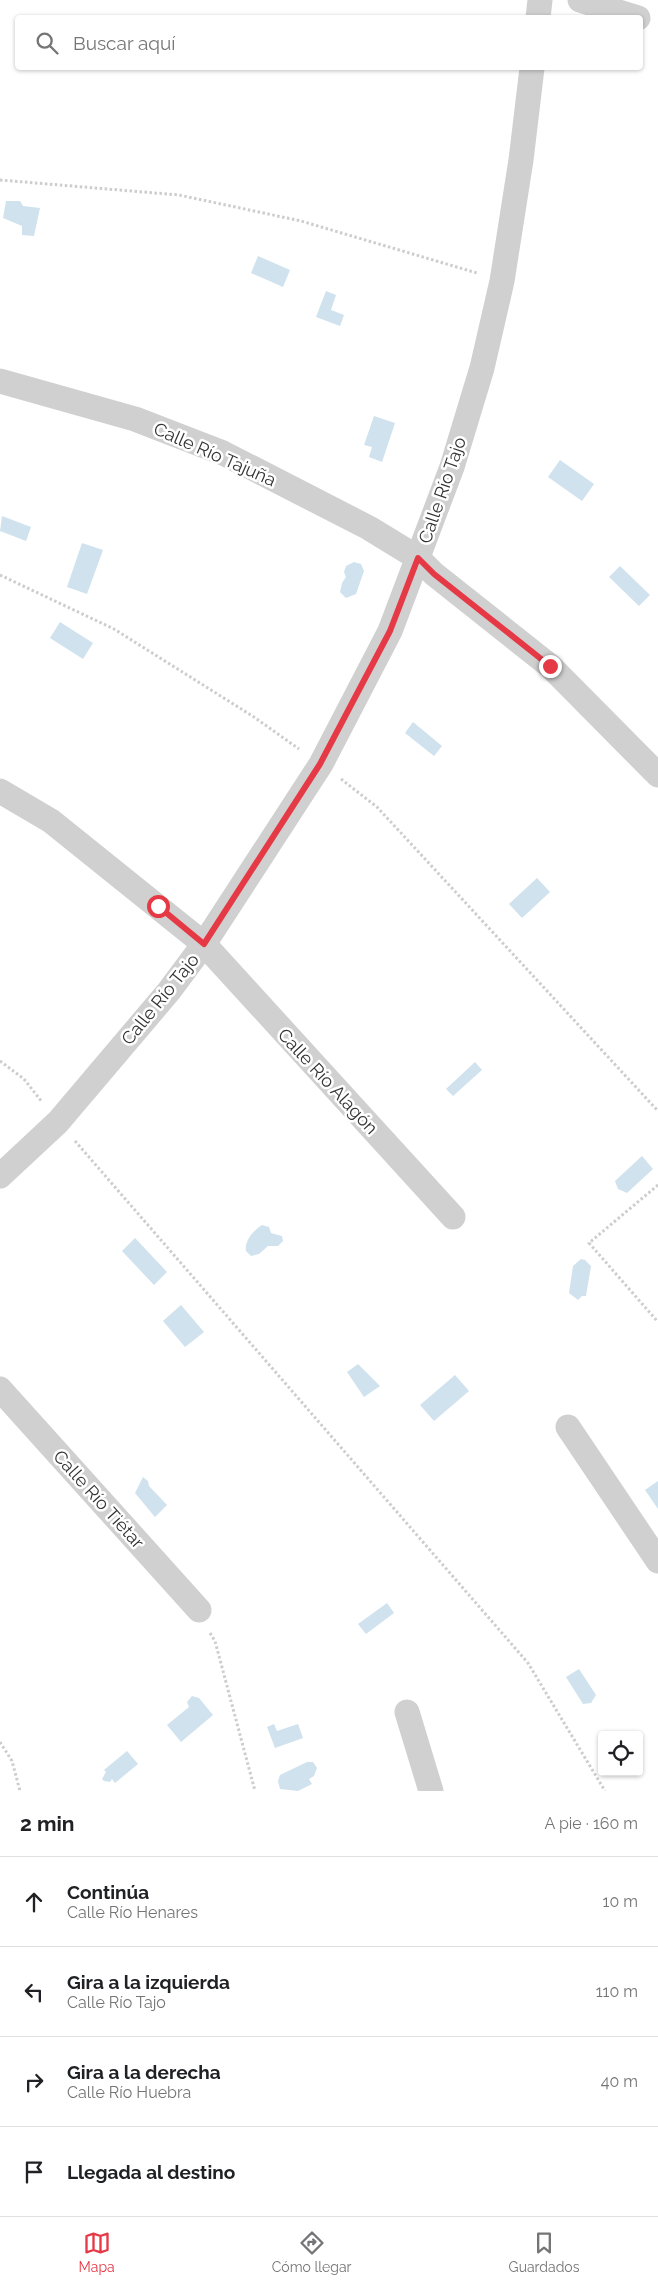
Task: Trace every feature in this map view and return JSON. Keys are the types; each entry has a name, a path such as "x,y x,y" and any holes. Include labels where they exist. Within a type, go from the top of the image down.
{"street":[{"path":"538,15 540,0"},
{"path":"580,0 630,15"},
{"path":"643,19 658,24"},
{"name":"Calle Río Tajo","path":"0,1176 58,1122 169,991 204,944 320,764 390,631 452,467 482,368 502,281 521,160 532,70"},
{"name":"Calle Río Tajuña","path":"0,381 135,419 223,454 369,528 418,558 434,574 550,666 658,775"},
{"name":"Calle Río Alagón","path":"0,792 51,821 204,944 453,1216"},
{"name":"Calle Río Tiétar","path":"0,1389 199,1610"},
{"path":"568,1427 658,1561"},
{"path":"407,1712 430,1791"}],"path":[{"path":"0,180 178,195 301,221 502,281"},
{"path":"0,575 114,630 254,717 376,807 658,1111"},
{"path":"0,1060 24,1079 58,1122 528,1663 605,1791"},
{"path":"658,1185 588,1243 658,1322"},
{"path":"199,1610 215,1641 255,1791"},
{"path":"0,1742 12,1761 20,1791"}],"water":[{"path":"6,201 20,201 23,206 40,208 34,236 22,235 22,226 3,218"},
{"path":"258,256 290,270 283,287 251,273"},
{"path":"326,291 336,295 331,310 344,315 340,326 316,317"},
{"path":"374,416 395,423 382,462 369,457 372,447 364,445"},
{"path":"560,460 594,484 582,501 548,477"},
{"path":"2,516 31,527 26,541 0,531"},
{"path":"82,543 103,550 87,594 67,587"},
{"path":"354,562 361,564 364,571 356,594 346,598 340,592 346,577 344,572 346,566"},
{"path":"620,566 650,595 639,606 609,577"},
{"path":"60,622 93,643 83,659 50,638"},
{"path":"413,722 442,746 434,756 405,733"},
{"path":"537,878 550,892 522,918 509,904"},
{"path":"475,1062 482,1070 453,1096 446,1089"},
{"path":"642,1156 653,1169 627,1193 618,1189 615,1181"},
{"path":"262,1225 269,1227 271,1233 282,1236 283,1241 278,1246 268,1246 259,1254 251,1256 246,1251 248,1240"},
{"path":"135,1238 167,1272 154,1285 122,1251"},
{"path":"581,1259 591,1266 586,1296 582,1296 578,1300 569,1293 573,1266"},
{"path":"181,1305 204,1332 185,1347 163,1321"},
{"path":"358,1364 380,1386 364,1397 347,1372"},
{"path":"455,1375 469,1391 434,1421 420,1405"},
{"path":"143,1477 167,1505 155,1517 135,1493"},
{"path":"658,1481 658,1509 645,1490"},
{"path":"387,1603 394,1613 366,1634 358,1624"},
{"path":"579,1669 596,1695 591,1703 583,1704 566,1677"},
{"path":"192,1696 199,1698 213,1715 181,1742 167,1725 189,1707 187,1702"},
{"path":"274,1724 277,1731 298,1724 303,1738 275,1748 267,1727"},
{"path":"127,1751 138,1764 115,1783 112,1779 110,1782 104,1781 102,1779 106,1772 104,1770"},
{"path":"307,1762 313,1762 317,1768 314,1776 309,1779 312,1784 298,1791 280,1789 278,1781 280,1775"}],"route":[{"path":"158,906 204,944 320,764 390,631 418,558 434,574 550,666"}]}
